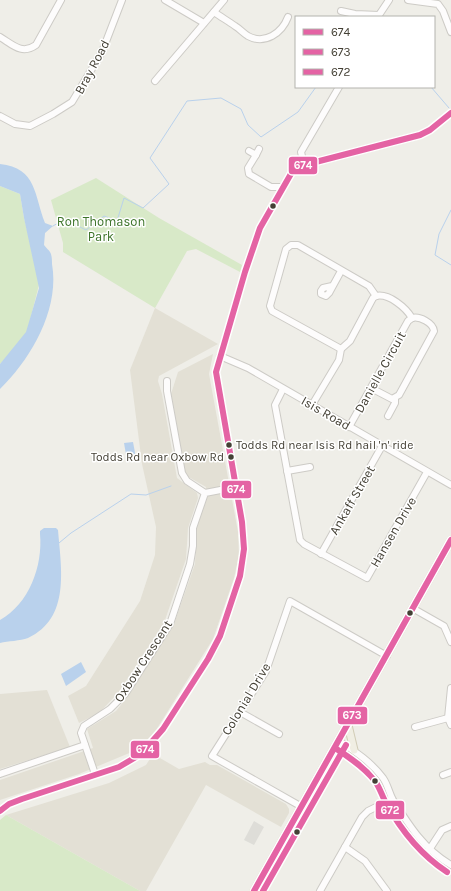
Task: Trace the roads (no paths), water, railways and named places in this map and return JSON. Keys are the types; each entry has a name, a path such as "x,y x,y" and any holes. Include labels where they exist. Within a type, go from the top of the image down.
{"main road":[{"path":"254,891 414,609 451,540"},
{"path":"348,725 354,750"}],"street":[{"path":"0,37 23,50 30,50 36,45 61,0"},
{"name":"Bray Road","path":"0,116 15,124 30,126 72,102 102,52 122,0"},
{"path":"155,81 224,0"},
{"path":"341,11 355,14 379,15 389,0"},
{"path":"408,0 417,3 434,1 442,9 451,32"},
{"path":"168,1 204,23"},
{"path":"214,12 248,36 260,39 266,39 278,33 288,17"},
{"path":"0,810 22,798 119,767 141,754 162,729 215,646 237,587 242,564 244,535 216,378 220,356 260,228 294,169 295,163 338,88"},
{"path":"294,169 304,165 420,135 430,130 451,113"},
{"path":"249,151 257,152 248,168 248,172 271,187 278,196"},
{"path":"301,154 304,165"},
{"path":"271,187 283,187"},
{"path":"341,349 272,311 270,302 286,249 291,245 298,245 369,286 376,296"},
{"path":"332,286 341,271"},
{"path":"312,405 339,360 341,349 350,341 370,304 376,296 384,295 397,302 412,318 417,317 431,325 434,331 399,395 395,398 389,398 371,388"},
{"name":"Danielle Circuit","path":"349,427 408,321 412,318"},
{"name":"Isis Road","path":"220,356 248,368 451,485"},
{"path":"167,381 167,391 182,473 186,481 205,493 236,487"},
{"name":"Hansen Drive","path":"283,389 275,405 300,540 321,554 366,578 427,472"},
{"path":"388,416 395,403 395,398"},
{"name":"Ankaff Street","path":"321,554 382,446"},
{"path":"287,472 310,467"},
{"name":"Oxbow Crescent","path":"95,774 81,733 84,726 110,709 125,694 170,624 190,564 193,546 192,528 205,493"},
{"name":"Colonial Drive","path":"302,807 212,756 266,671 290,601 386,656"},
{"path":"414,609 444,626 451,642"},
{"path":"451,688 448,718 451,725"},
{"path":"240,712 279,734"},
{"path":"415,727 448,718"},
{"path":"339,741 354,750 370,763 380,774 387,784 392,799 414,833 429,850 451,866"},
{"path":"0,774 85,745"},
{"path":"443,775 451,772"},
{"path":"320,891 362,817 368,811 392,799"},
{"path":"429,850 442,830 451,826"},
{"path":"345,847 360,856 365,861 387,891"}],"water":[{"path":"0,164 21,171 28,177 36,193 45,223 53,226 45,233 44,245 50,251 51,255 53,281 52,298 41,332 22,363 0,389 0,364 26,332 39,288 20,194 0,186"},
{"path":"133,442 136,458 127,460 124,443"},
{"path":"44,528 56,528 58,530 61,576 57,605 51,618 42,629 28,638 0,643 0,620 19,604 32,583 39,559 40,531"},
{"path":"81,662 86,672 66,686 61,674"}],"waterway":[{"path":"53,226 66,222 86,230 104,216 117,221 124,198 143,208 169,184 150,158 187,101 221,98 241,109 248,125 261,137 298,112 315,88"},
{"path":"432,88 449,108"},
{"path":"451,210 439,234 435,255 451,265"},
{"path":"59,543 71,533 131,494 146,495 171,486"}],"place":[{"name":"Todds Rd near Isis Rd hail 'n' ride","path":"229,445"},
{"name":"Todds Rd near Oxbow Rd","path":"231,457"}],"park label":[{"name":"Ron Thomason Park","path":"101,228"}]}
